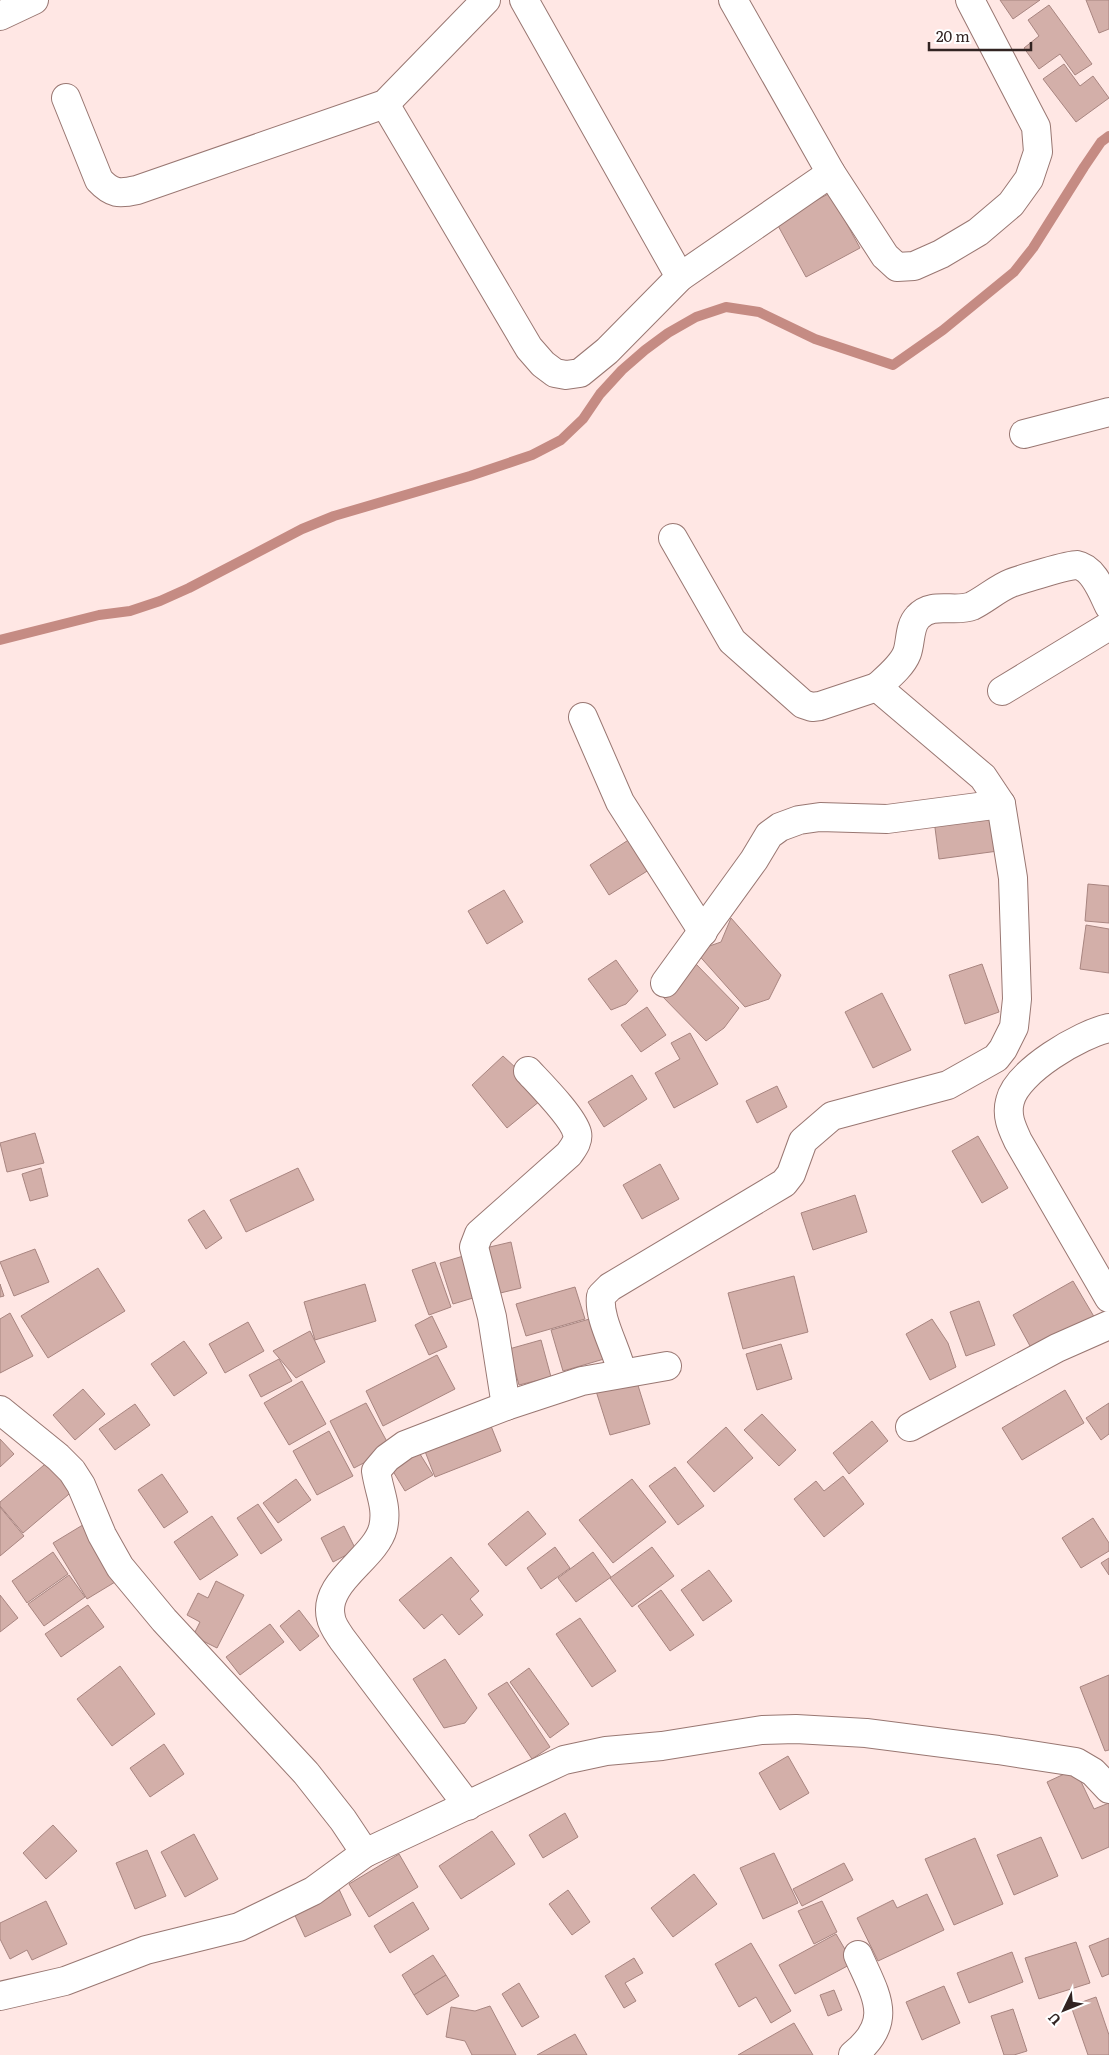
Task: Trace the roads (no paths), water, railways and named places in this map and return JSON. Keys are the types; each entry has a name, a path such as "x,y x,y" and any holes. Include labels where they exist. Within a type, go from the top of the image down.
{"street":[{"path":"0,16 34,0"},
{"path":"66,98 99,180 108,190 117,193 137,190 384,104 486,0"},
{"path":"524,0 680,277"},
{"path":"733,0 831,173 885,256 897,267 914,266 941,254 978,232 1011,204 1029,179 1038,152 1036,127 970,0"},
{"path":"384,104 529,348 555,374 566,376 580,373 607,351 680,277 831,173"},
{"path":"1024,434 1109,412"},
{"path":"673,538 732,641 803,704 812,707 877,687 897,668 907,654 912,628 916,618 923,612 939,608 969,607 1010,583 1076,565 1088,570 1109,606"},
{"path":"1002,690 1109,626"},
{"path":"622,1373 619,1359 600,1306 601,1296 610,1287 784,1183 791,1174 803,1141 832,1116 948,1086 996,1058 1003,1049 1014,1027 1017,1000 1013,878 1001,804 983,777 877,687"},
{"path":"583,717 620,802 703,932"},
{"path":"665,983 754,860 769,835 780,827 799,820 820,817 886,819 1001,804"},
{"path":"1109,1028 1073,1042 1036,1065 1019,1084 1010,1100 1009,1121 1018,1142 1109,1298"},
{"path":"506,1406 492,1317 474,1247 479,1234 569,1154 577,1140 577,1134 566,1116 528,1070"},
{"path":"910,1427 1057,1348 1109,1325"},
{"path":"468,1806 342,1639 331,1619 330,1602 341,1582 371,1549 383,1530 386,1509 376,1471 387,1458 405,1446 506,1406 582,1381 667,1366"},
{"path":"0,1410 72,1471 81,1486 102,1535 120,1567 164,1620 306,1773 343,1820 365,1853"},
{"path":"4,1990 65,1980 146,1950 240,1927 313,1892 365,1853 564,1760 606,1751 662,1746 762,1730 796,1729 866,1733 988,1748 1076,1762 1104,1775"},
{"path":"853,2055 867,2044 877,2029 879,2005 858,1955"}],"waterway":[{"path":"0,640 99,615 130,611 160,601 189,588 302,529 334,516 470,476 532,455 561,440 583,419 600,394 622,370 645,350 668,333 696,317 726,307 759,312 815,339 893,365 943,330 1014,272 1033,248 1101,142 1109,136"}]}
